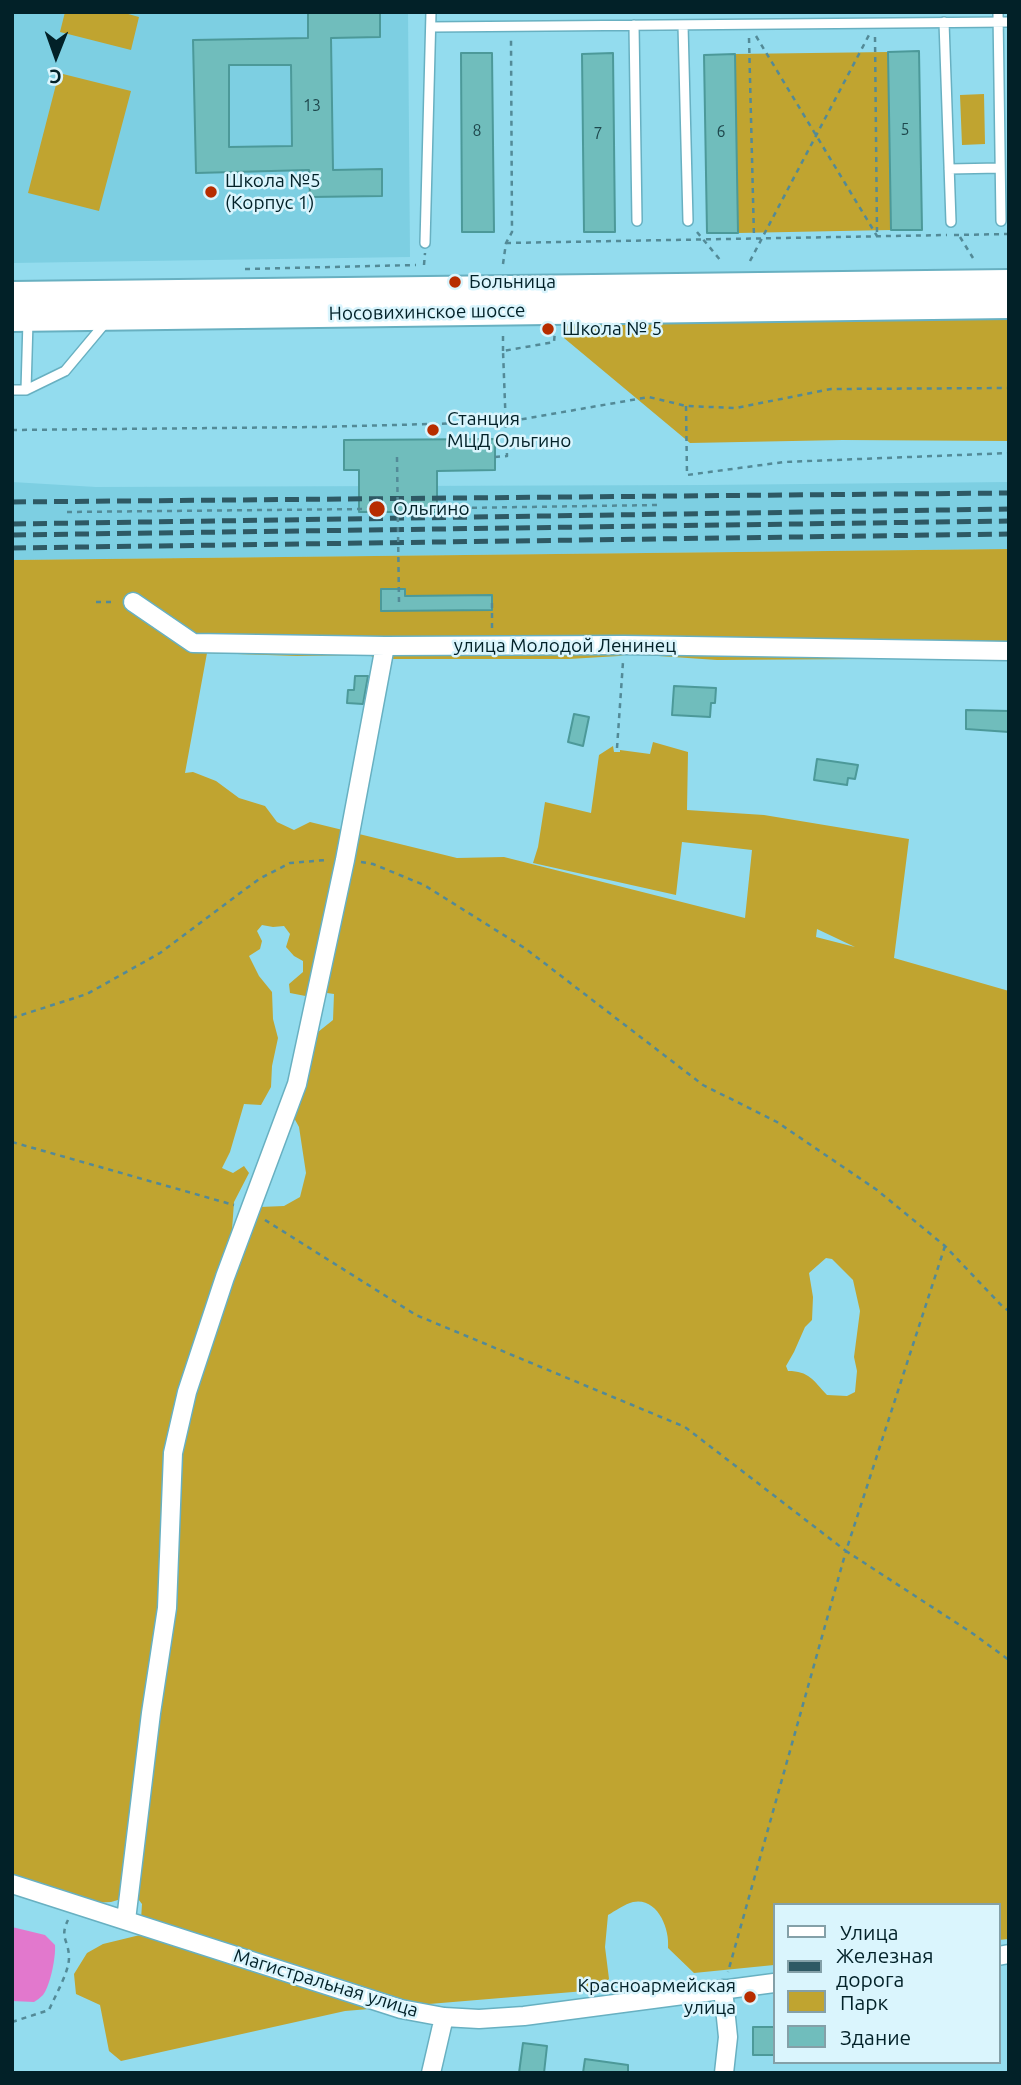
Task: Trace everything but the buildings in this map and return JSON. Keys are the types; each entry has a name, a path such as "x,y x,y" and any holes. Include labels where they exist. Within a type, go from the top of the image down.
{"main road":[{"name":"Носовихинское шоссе","path":"20,306 1009,283"},
{"name":"Носовихинское шоссе","path":"20,306 110,316 1009,304"}],"street":[{"name":"улица Молодой Ленинец","path":"134,602 194,643 1009,650"},
{"path":"126,1920 151,1713 167,1608 173,1453 187,1392 249,1210 297,1084 345,860 386,646"},
{"name":"Магистральная улица","path":"12,1884 401,2009 444,2017 479,2019 524,2016 772,1983"},
{"path":"723,1989 728,2037 724,2073"},
{"path":"431,2073 444,2017"}],"lane":[{"path":"425,243 431,12"},
{"path":"762,12 762,24"},
{"path":"431,27 944,22 998,17 1009,22"},
{"path":"998,17 1001,221"},
{"path":"944,22 951,222"},
{"path":"634,25 637,221"},
{"path":"683,25 688,221"},
{"path":"949,169 1000,168"},
{"path":"20,306 26,390"},
{"path":"12,390 26,390 65,371 110,316"}],"path":[{"path":"750,261 875,23"},
{"path":"875,23 877,236"},
{"path":"749,24 877,236"},
{"path":"749,24 754,239"},
{"path":"503,264 506,243 512,232 511,26"},
{"path":"688,221 721,261"},
{"path":"951,222 973,258"},
{"path":"506,243 1009,234"},
{"path":"495,457 507,456 503,325"},
{"path":"503,351 554,342 555,325"},
{"path":"12,430 506,422 649,397 686,406 736,408 831,388 1009,387"},
{"path":"686,406 687,475 784,462 1009,453"},
{"path":"397,457 399,603"},
{"path":"392,509 657,505"},
{"path":"67,512 365,509"},
{"path":"492,603 492,645"},
{"path":"617,748 624,645"},
{"path":"12,1018 87,994 160,953 259,879 289,863 345,860 373,864 424,885 526,949 702,1085 777,1122 877,1190 945,1246 1009,1311"},
{"path":"12,1142 249,1210 416,1315 685,1427 846,1551 1009,1660"},
{"path":"723,1989 846,1551 945,1246"},
{"path":"12,2022 49,2010 69,1959 63,1930 71,1916 93,1910"}],"shaded area":[{"name":"Школа №5 (Корпус 1)","path":"12,12 408,12 410,257 12,263"},
{"path":"12,482 96,487 1009,482 1009,549 12,560"},
{"path":"12,1927 45,1935 55,1945 48,1985 43,1995 34,2002 12,2001"}],"green space":[{"path":"65,12 121,12 139,17 131,50 60,32"},
{"path":"888,52 891,230 738,233 735,54"},
{"path":"59,73 131,91 99,211 28,193"},
{"path":"984,94 985,144 962,145 960,95"},
{"path":"1009,317 1009,441 690,443 564,338 564,320"},
{"path":"1009,549 1009,658 717,660 629,654 569,659 377,659 369,655 207,653 185,773 193,772 216,781 239,798 265,806 277,822 294,830 310,822 457,858 504,857 745,918 752,850 682,842 676,895 533,863 545,802 591,813 599,755 613,746 614,752 620,750 650,754 653,742 688,752 687,810 764,815 909,839 894,958 1009,991 1009,1939 1000,1940 1000,1903 772,1903 772,1965 694,1973 668,1948 664,1923 655,1909 649,1904 633,1902 608,1915 605,1947 609,1979 597,1990 345,2011 121,2061 109,2051 100,2005 76,1994 74,1974 87,1953 103,1944 140,1935 142,1904 135,1895 111,1902 91,1903 12,1878 12,560","holes":["262,925 284,926 290,934 286,947 303,961 303,972 289,984 290,993 321,999 327,993 334,994 333,1020 318,1032 293,1116 299,1127 306,1173 300,1197 284,1206 260,1207 243,1234 232,1230 234,1202 249,1173 244,1166 233,1173 222,1168 230,1152 244,1104 261,1105 271,1087 278,1038 273,1019 272,992 259,976 249,956 260,949 262,941 257,931","817,929 855,947 816,937","826,1258 832,1259 853,1280 860,1311 854,1357 857,1371 855,1392 847,1396 827,1395 810,1377 788,1371 786,1366 805,1327 812,1320 813,1297 809,1273"]}],"railway":[{"path":"12,502 1009,493"},
{"path":"12,524 1009,509"},
{"path":"12,535 1009,521"},
{"path":"12,548 1009,534"}],"place":[{"name":"Школа №5 (Корпус 1)","path":"211,192"},
{"name":"Больница","path":"455,282"},
{"name":"Школа № 5","path":"548,329"},
{"name":"Станция МЦД Ольгино","path":"433,430"},
{"name":"Ольгино","path":"377,509"},
{"name":"Красноармейская улица","path":"750,1997"}]}
